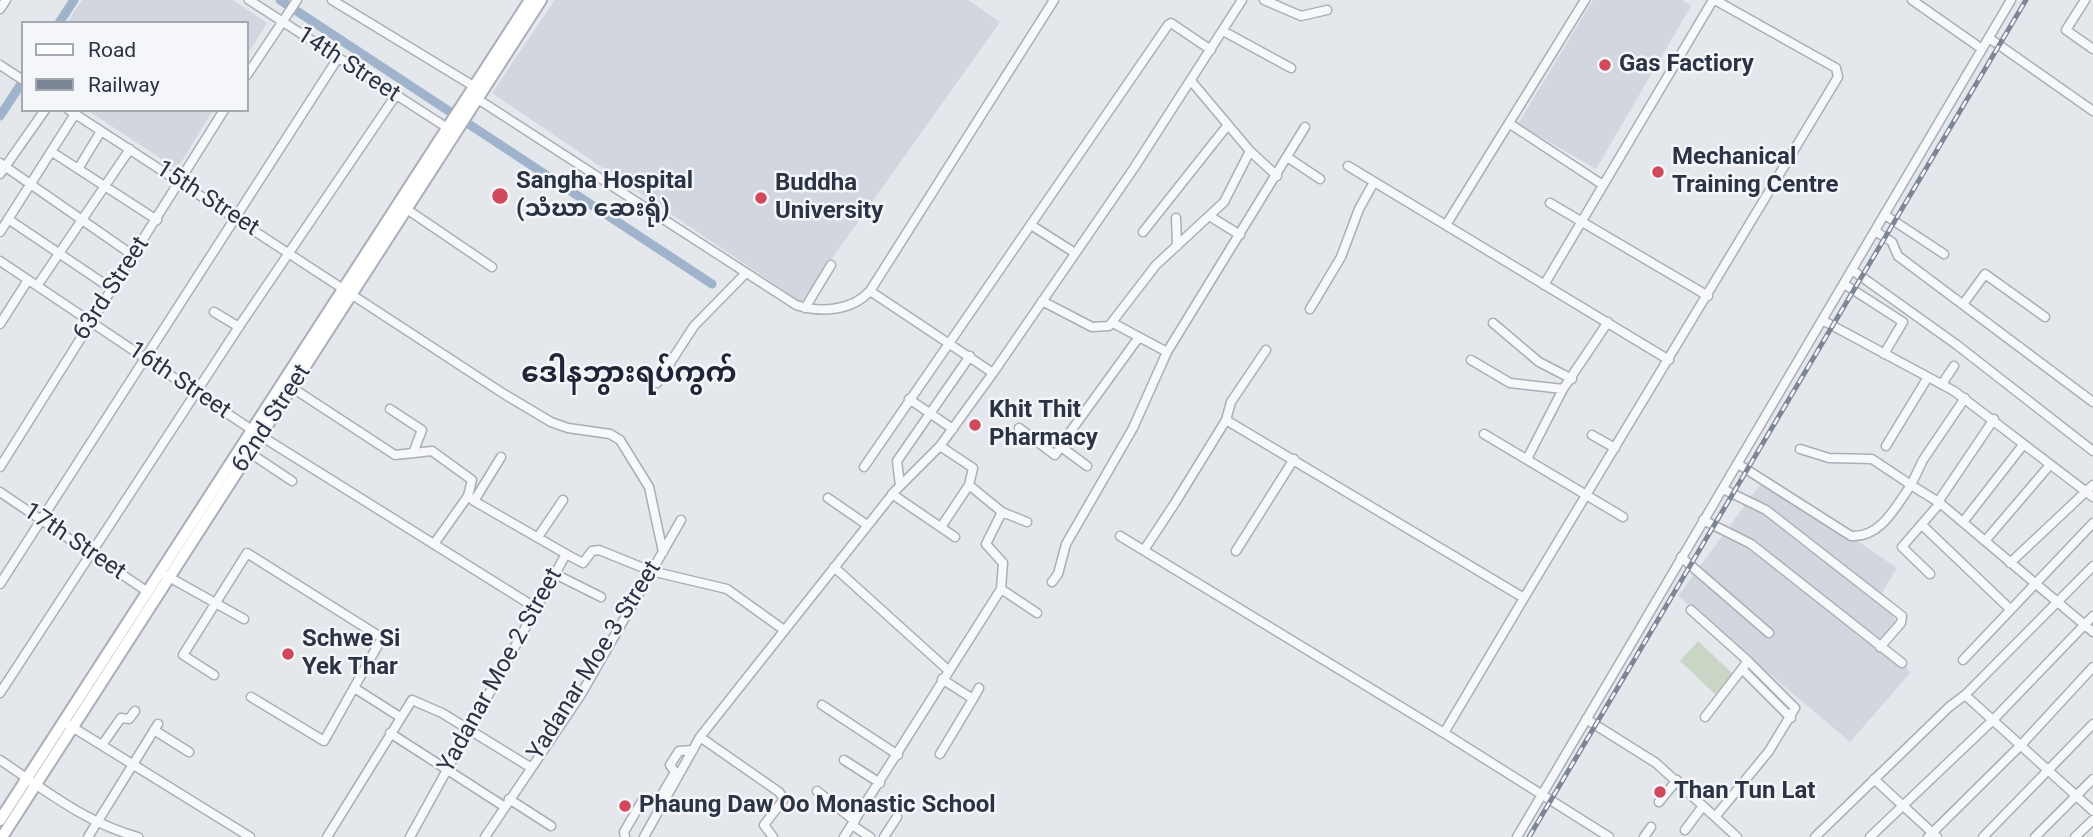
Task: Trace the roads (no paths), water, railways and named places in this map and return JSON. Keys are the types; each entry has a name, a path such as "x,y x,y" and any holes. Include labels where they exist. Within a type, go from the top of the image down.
{"main road":[{"name":"62nd Street","path":"473,97 530,0"},
{"name":"62nd Street","path":"2,837 31,782 453,127 541,0"},
{"name":"62nd Street","path":"348,293 408,210 453,127"},
{"name":"62nd Street","path":"68,725 148,592 165,576 250,453 257,433"},
{"name":"62nd Street","path":"0,820 31,782"}],"street":[{"path":"0,9 6,0"},
{"name":"14th Street","path":"248,0 396,95 453,127"},
{"path":"248,73 297,0"},
{"path":"332,0 473,97 746,273 805,308 818,310 850,304 870,291 1055,0"},
{"path":"645,837 700,737 892,494 919,470 940,446 993,373 1192,82 1242,0"},
{"path":"1264,0 1301,16 1317,9 1327,10"},
{"path":"1446,225 1585,0"},
{"path":"1444,733 1708,296 1838,75 1836,68 1714,0 1544,285"},
{"path":"1912,0 1982,48"},
{"path":"1517,837 2011,0"},
{"path":"2085,0 2066,30 2093,48"},
{"path":"864,467 1170,24 1212,50"},
{"path":"1223,31 1291,68"},
{"path":"1989,38 2093,111"},
{"path":"0,584 338,58"},
{"path":"0,65 21,79"},
{"path":"1192,82 1227,126 1277,176"},
{"path":"0,693 239,327 396,95"},
{"path":"44,112 2,168 31,184 134,256"},
{"path":"0,232 52,152 72,112"},
{"name":"15th Street","path":"72,112 348,293"},
{"name":"63rd Street","path":"0,467 223,112"},
{"path":"1510,124 1603,185"},
{"path":"1143,232 1227,126"},
{"path":"1052,582 1061,566 1066,544 1133,428 1167,352 1306,127"},
{"path":"78,169 101,131"},
{"path":"37,286 130,149"},
{"path":"1042,301 1092,327 1104,327 1113,323 1150,271 1211,217 1229,194 1250,151"},
{"path":"52,152 157,220"},
{"path":"1287,157 1320,179"},
{"path":"1348,166 1669,360"},
{"path":"1310,309 1341,257 1359,209 1374,182"},
{"path":"1550,204 1708,296"},
{"path":"408,210 492,267"},
{"path":"1885,215 1944,254"},
{"path":"1211,217 1240,234"},
{"path":"1176,218 1177,246"},
{"path":"8,219 112,289"},
{"path":"1031,225 1075,253"},
{"path":"1875,231 1892,242 1898,256 2093,402"},
{"name":"16th Street","path":"0,261 257,433 536,608"},
{"path":"805,308 831,265"},
{"path":"1852,270 2093,451"},
{"path":"657,383 694,326 746,273"},
{"path":"1964,303 1985,274 2045,317"},
{"path":"0,324 28,280"},
{"path":"1844,284 1903,322"},
{"path":"870,291 924,324 993,373"},
{"path":"348,293 551,422 568,428 610,434 620,440 649,487 663,552"},
{"path":"214,312 239,327"},
{"path":"1884,354 1910,312"},
{"path":"1822,320 1965,398 2049,466 2091,492 2010,563"},
{"path":"1527,460 1563,389 1608,322"},
{"path":"1113,323 1167,352"},
{"path":"1493,323 1539,362 1572,379"},
{"path":"1019,428 1055,455 1139,337"},
{"path":"1144,550 1226,420 1231,402 1266,350"},
{"path":"900,485 897,461 970,356"},
{"path":"1471,360 1510,383 1563,389"},
{"path":"1942,384 1954,366"},
{"path":"1886,446 1928,377"},
{"path":"288,385 395,454 432,451 470,477 471,498"},
{"path":"1738,464 1855,537 1872,531 1887,520 1965,398"},
{"path":"909,399 953,429"},
{"path":"390,409 422,430 414,453"},
{"path":"1930,574 1902,549 1939,503 1994,419"},
{"path":"1226,420 1524,598"},
{"path":"1484,434 1623,517"},
{"path":"1592,435 1615,448"},
{"path":"1962,522 2023,444"},
{"path":"940,446 973,468 970,485 941,527"},
{"path":"1060,448 1087,466"},
{"path":"1800,449 1829,458 1872,459 1939,503 2093,632"},
{"path":"250,453 292,481"},
{"path":"434,544 501,457"},
{"path":"1236,551 1294,459"},
{"path":"1984,541 2049,466"},
{"path":"970,485 1002,513 1027,522"},
{"path":"1723,489 1766,510 1902,616 1901,623 1880,647"},
{"name":"17th Street","path":"0,492 148,592"},
{"path":"892,494 956,537"},
{"path":"471,498 566,554"},
{"path":"828,498 867,525"},
{"path":"538,537 563,500"},
{"path":"844,837 1001,589 1003,563 986,544 1002,513"},
{"name":"Yadanar Moe 3 Street","path":"485,837 580,696 681,520"},
{"path":"1703,520 1751,544 1902,663"},
{"path":"1963,660 2034,582 2093,523"},
{"path":"1922,525 2010,609"},
{"path":"1120,536 1609,837"},
{"name":"Yadanar Moe 2 Street","path":"410,837 467,728 566,554 583,563 592,551 599,550 651,571"},
{"path":"214,675 182,656 244,554 252,554 382,638 356,689 323,741 251,697"},
{"path":"1681,557 1769,633"},
{"path":"1815,837 1965,695 2093,566"},
{"path":"834,567 948,670"},
{"path":"651,571 727,589 784,630"},
{"path":"555,574 601,597"},
{"path":"165,576 244,619"},
{"path":"1001,589 1037,613"},
{"path":"1691,610 1795,706 1791,718 1769,751 1715,817"},
{"path":"1870,837 1993,720 2093,616"},
{"path":"1705,717 1748,661"},
{"path":"1874,779 1933,836 2093,667"},
{"path":"1743,670 1791,718"},
{"path":"942,680 973,699"},
{"path":"940,754 979,688"},
{"path":"356,689 400,716"},
{"path":"1965,695 2093,811"},
{"path":"327,837 411,699 416,699 467,728 530,767"},
{"path":"822,705 898,755"},
{"path":"102,746 120,719 129,719 135,711"},
{"path":"1586,719 1638,750 1677,779 1737,837"},
{"path":"1983,837 2093,724"},
{"path":"68,725 247,836"},
{"path":"88,837 156,727 190,751"},
{"path":"390,733 445,770 551,826"},
{"path":"700,737 779,792 784,799 764,825 773,837"},
{"path":"625,837 624,832 642,800 660,798 675,772 670,765 679,751 693,750"},
{"path":"0,760 96,823 138,837"},
{"path":"844,760 880,783"},
{"path":"1659,802 1677,779"},
{"path":"2035,837 2093,779"},
{"path":"817,791 870,837"},
{"path":"1685,830 1703,806"},
{"path":"884,837 897,817"},
{"path":"2075,837 2093,820"},
{"path":"1644,837 1651,827"}],"waterway":[{"path":"60,21 74,0"},
{"path":"280,0 712,284"},
{"path":"0,116 21,84"}],"railway":[{"path":"1529,837 2026,0"}],"place":[{"name":"Gas Factiory","path":"1605,65"},
{"name":"Mechanical Training Centre","path":"1658,172"},
{"name":"Sangha Hospital (သံဃာ ဆေးရုံ)","path":"500,196"},
{"name":"Buddha University","path":"761,198"},
{"name":"Khit Thit Pharmacy","path":"975,425"},
{"name":"Schwe Si Yek Thar","path":"288,654"},
{"name":"Than Tun Lat","path":"1660,792"},
{"name":"Phaung Daw Oo Monastic School","path":"625,806"}],"district":[{"name":"ဒေါနဘွားရပ်ကွက်","path":"629,375"}]}
